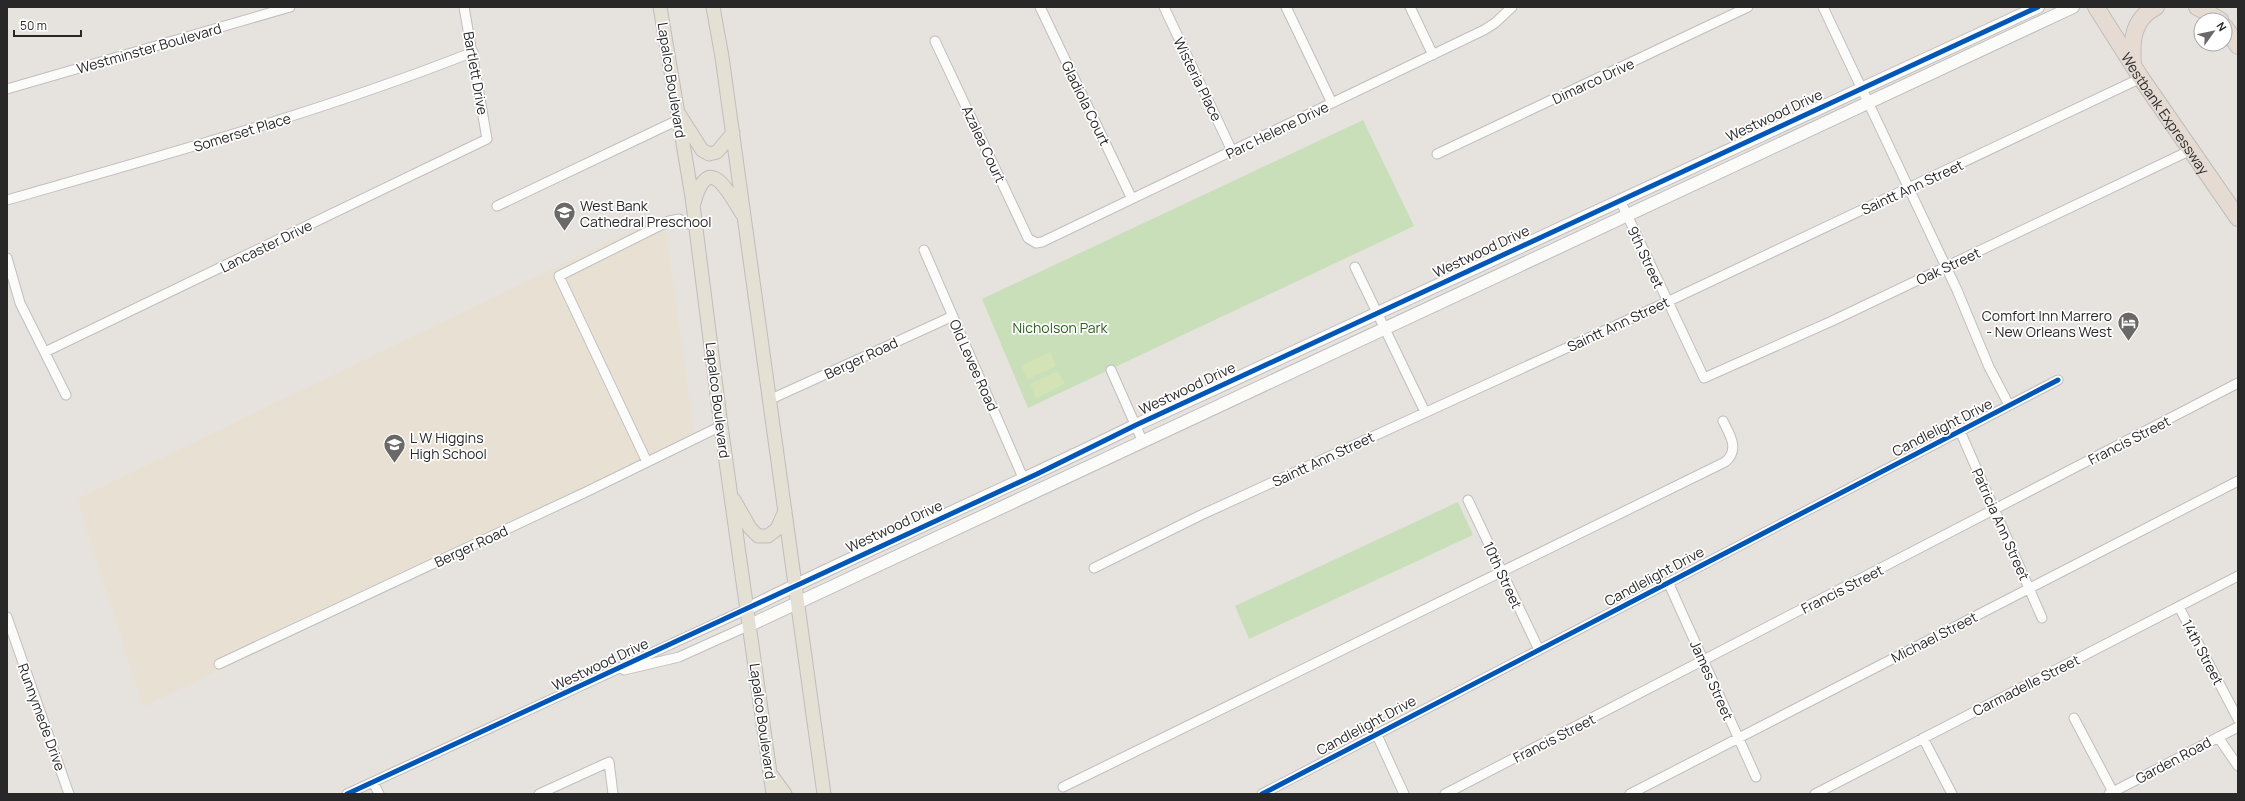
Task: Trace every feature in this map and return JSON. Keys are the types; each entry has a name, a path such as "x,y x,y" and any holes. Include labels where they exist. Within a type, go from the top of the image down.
{"highway":[{"name":"Westbank Expressway","path":"2096,7 2137,72 2238,218"},
{"path":"2137,72 2132,48 2136,25 2145,13 2156,7"},
{"path":"2197,7 2206,12"}],"main road":[{"name":"Lapalco Boulevard","path":"660,7 696,227 730,493 773,794"},
{"path":"713,7 733,133 769,400 799,602 823,788 812,794"},
{"path":"677,115 702,150 709,154 717,152 733,133"},
{"path":"693,207 698,187 703,180 710,178 717,179 724,184 745,219"},
{"path":"730,493 750,528 758,536 768,536 777,529 785,511"},
{"path":"771,775 785,794"}],"street":[{"name":"Westminster Boulevard","path":"7,89 290,7"},
{"name":"Bartlett Drive","path":"464,7 487,139"},
{"name":"Gladiola Court","path":"1040,7 1132,199"},
{"name":"Wisteria Place","path":"1164,7 1232,151"},
{"path":"1286,7 1332,103"},
{"path":"1410,7 1433,55"},
{"name":"Parc Helene Drive","path":"1036,243 1042,242 1484,30 1500,19 1512,7"},
{"name":"Dimarco Drive","path":"1437,154 1748,7"},
{"path":"1823,7 1946,267 1989,367 2009,405"},
{"name":"Westwood Drive","path":"347,794 1024,480 1136,425 1378,312 2038,7"},
{"name":"Westwood Drive","path":"609,673 679,657 750,625 1142,440 2073,7"},
{"name":"Azalea Court","path":"935,41 1028,238 1036,243"},
{"name":"Somerset Place","path":"7,200 260,127 398,82 473,52"},
{"name":"Saintt Ann Street","path":"1094,568 1201,515 1667,302 1909,188 2137,72"},
{"path":"497,206 677,115"},
{"name":"Lancaster Drive","path":"45,352 487,139"},
{"name":"Oak Street","path":"1704,378 1946,267 2191,150"},
{"name":"9th Street","path":"1620,200 1704,378"},
{"path":"646,462 559,276 669,221 679,219 696,227"},
{"name":"Old Levee Road","path":"924,250 1024,480"},
{"path":"7,258 20,303 66,395"},
{"path":"1355,267 1425,412"},
{"name":"Berger Road","path":"769,400 953,316"},
{"path":"1111,370 1142,440"},
{"name":"Candlelight Drive","path":"1262,794 1376,733 1539,650 2058,380"},
{"name":"Francis Street","path":"1446,794 2238,384"},
{"path":"1063,787 1500,571 1725,462 1731,455 1733,445 1723,420"},
{"name":"Berger Road","path":"219,664 721,426"},
{"name":"Patricia Ann Street","path":"1960,431 2042,618"},
{"name":"Michael Street","path":"1630,794 2238,480"},
{"name":"10th Street","path":"1468,500 1500,571 1539,650"},
{"name":"Carmadelle Street","path":"1815,794 2238,576"},
{"name":"James Street","path":"1668,582 1756,777"},
{"name":"14th Street","path":"2179,607 2238,719"},
{"name":"Runnymede Drive","path":"7,617 70,794"},
{"path":"2074,718 2110,793"},
{"name":"Garden Road","path":"2110,793 2238,727"},
{"path":"1376,733 1404,794"},
{"path":"2218,737 2238,766"},
{"path":"1922,738 1952,794"},
{"path":"539,794 608,762 613,794"},
{"path":"373,782 379,794"}],"shaded area":[{"name":"L W Higgins High School","path":"664,215 695,438 143,707 77,499"}],"green space":[{"name":"Nicholson Park","path":"1363,120 1414,226 1028,408 982,299"},
{"path":"1050,352 1056,366 1028,379 1021,366"},
{"path":"1058,371 1065,384 1036,398 1030,384"},
{"path":"1458,502 1473,535 1249,639 1235,606"}],"cycle path":[{"path":"347,794 1037,474 1136,425 2038,7"},
{"path":"1262,794 2058,380"}],"place":[{"name":"West Bank Cathedral Preschool","path":"565,232"},
{"name":"Comfort Inn Marrero - New Orleans West","path":"2128,342"},
{"name":"L W Higgins High School","path":"394,464"}]}
